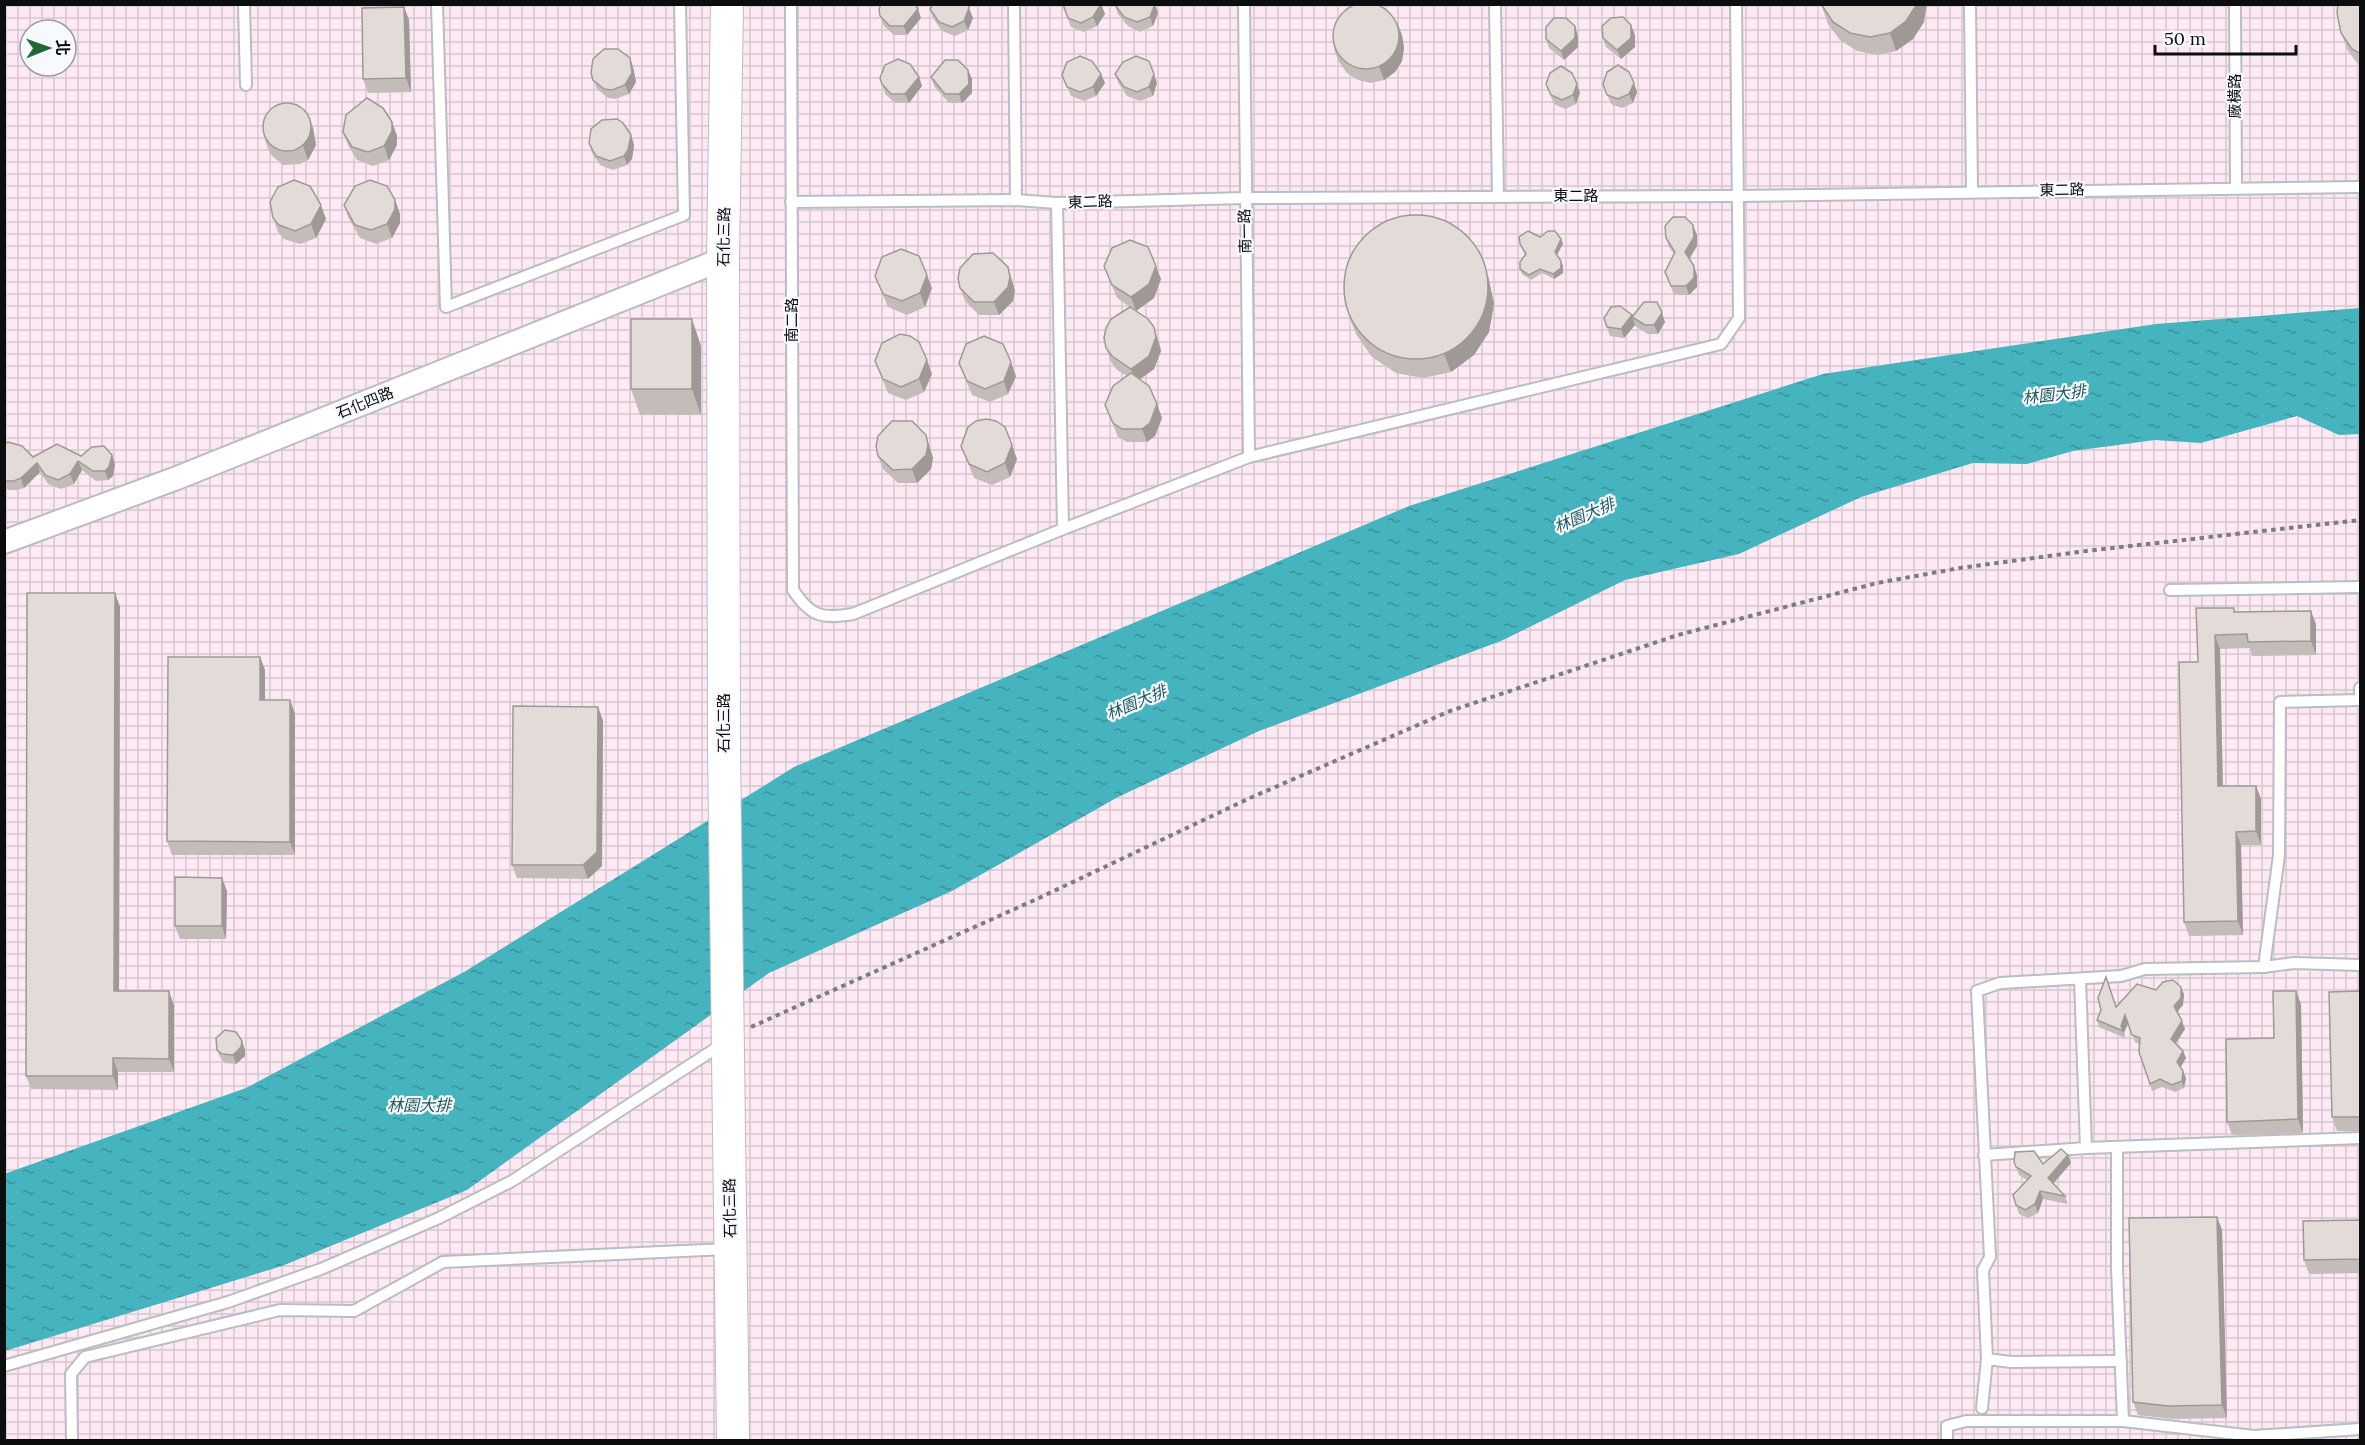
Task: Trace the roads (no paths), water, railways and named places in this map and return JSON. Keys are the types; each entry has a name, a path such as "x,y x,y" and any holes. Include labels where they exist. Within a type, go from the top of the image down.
{"street":[{"name":"石化三路","path":"727,4 723,259 724,748 733,1440"},
{"name":"石化四路","path":"4,542 177,478 723,259"}],"lane":[{"path":"244,4 246,85"},
{"path":"437,4 446,307 684,215 680,4"},
{"name":"南二路","path":"790,4 793,590 805,608 827,618 853,614 1062,529"},
{"path":"1014,4 1016,200"},
{"name":"南一路","path":"1244,4 1249,457"},
{"path":"1495,4 1498,196"},
{"path":"1057,203 1062,529 1249,457 1721,344 1739,318 1736,4"},
{"path":"1970,4 1972,192"},
{"name":"廠橫路","path":"2235,4 2236,188"},
{"name":"東二路","path":"791,202 1016,200 1057,203 1245,198 1738,196 2361,187"},
{"path":"2170,590 2361,587"},
{"path":"2264,967 2279,855 2280,702 2360,700 2361,688"},
{"path":"1982,1407 1987,1359 1983,1270 1990,1257 1977,991 2000,983 2121,976 2145,969 2264,967 2294,963 2361,965"},
{"path":"2080,979 2086,1148"},
{"path":"4,1366 228,1302 321,1269 439,1218 512,1181 727,1049"},
{"path":"1984,1155 2086,1148 2361,1138"},
{"path":"2117,1147 2116,1268 2123,1421"},
{"path":"72,1440 71,1374 85,1357 280,1310 354,1311 443,1262 731,1249"},
{"path":"1987,1359 2121,1361"},
{"path":"1947,1440 1947,1426 1966,1421 2123,1421 2254,1436 2361,1429"}],"water":[{"name":"林園大排","path":"2360,308 2360,434 2339,435 2297,416 2201,443 2155,440 2073,451 2027,464 1973,463 1861,497 1739,554 1625,580 1501,641 1259,731 1118,797 952,891 769,973 467,1190 282,1266 5,1351 4,1174 246,1088 464,972 794,767 1409,506 1823,374 2156,324"}]}
